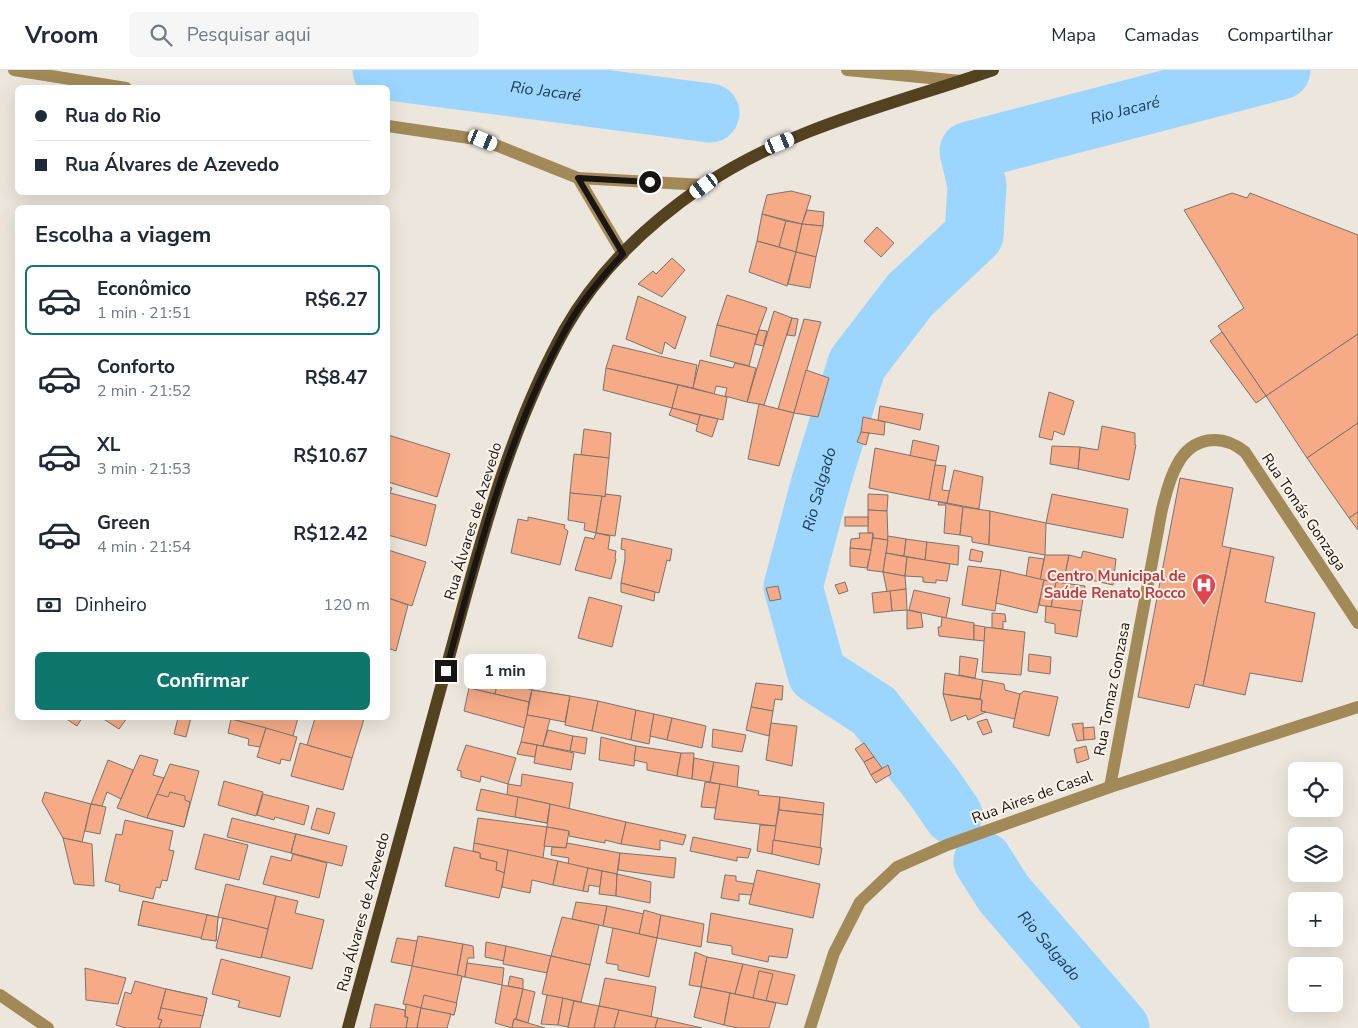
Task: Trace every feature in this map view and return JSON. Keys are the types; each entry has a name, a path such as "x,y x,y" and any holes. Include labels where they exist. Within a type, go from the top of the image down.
{"main road":[{"name":"Rua Álvares de Azevedo","path":"348,1028 476,558 517,434 540,380 566,328 595,286 623,254 667,213 704,186 748,159 794,138 993,70"}],"street":[{"path":"14,70 107,85"},
{"path":"847,70 961,81"},
{"path":"390,126 483,140 578,178 704,186"},
{"path":"578,178 623,254"},
{"name":"Rua Tomás Gonzaga","path":"1209,439 1221,439 1235,444 1245,452 1358,623"},
{"name":"Rua Tomaz Gonzasa","path":"1110,787 1168,483 1178,462 1193,446 1209,439"},
{"name":"Rua Aires de Casal","path":"810,1028 834,953 860,902 897,867 947,846 1110,787 1358,706"},
{"path":"0,995 48,1028"}],"building":[{"path":"791,191 811,196 802,224 762,214 767,195"},
{"path":"1232,193 1247,198 1250,193 1358,235 1358,334 1266,396 1218,326 1244,308 1184,210"},
{"path":"807,210 824,212 823,226 802,224"},
{"path":"762,214 786,221 779,247 757,241"},
{"path":"786,221 802,224 796,252 779,247"},
{"path":"802,224 823,226 816,257 796,252"},
{"path":"877,227 894,243 881,257 864,241"},
{"path":"757,241 796,252 787,286 749,272"},
{"path":"796,252 816,257 810,288 788,284"},
{"path":"672,258 685,270 662,297 638,284 653,271 656,274"},
{"path":"727,295 767,308 757,335 717,325"},
{"path":"638,296 686,317 675,349 665,342 662,354 626,339"},
{"path":"774,311 792,318 764,405 747,402"},
{"path":"792,318 798,319 795,336 787,335"},
{"path":"804,319 821,322 794,413 778,409"},
{"path":"717,325 757,335 749,366 710,356"},
{"path":"759,330 767,331 763,346 755,344"},
{"path":"1222,332 1266,396 1256,403 1210,341"},
{"path":"1358,334 1358,423 1307,458 1266,396"},
{"path":"613,345 697,365 693,388 606,368"},
{"path":"700,360 733,368 735,363 756,368 747,402 725,396 727,388 716,386 714,394 693,388"},
{"path":"606,368 678,385 672,408 603,390"},
{"path":"806,370 829,378 818,417 794,413"},
{"path":"678,385 727,397 723,420 672,408"},
{"path":"1049,392 1074,401 1064,435 1054,431 1052,440 1039,437"},
{"path":"759,404 794,413 779,466 748,459"},
{"path":"880,406 923,414 920,430 878,420"},
{"path":"672,408 700,415 698,425 669,415"},
{"path":"700,415 718,419 712,437 696,431"},
{"path":"863,417 885,422 884,435 861,432"},
{"path":"1358,423 1358,512 1349,518 1307,458"},
{"path":"1102,426 1135,433 1136,445 1129,480 1078,469 1080,447 1098,450"},
{"path":"584,429 611,433 609,458 581,455"},
{"path":"861,432 869,433 866,445 857,442"},
{"path":"390,436 450,454 437,497 390,483"},
{"path":"913,440 939,446 936,461 910,456"},
{"path":"1052,446 1080,447 1078,469 1050,464"},
{"path":"875,448 936,461 929,500 869,488"},
{"path":"574,454 609,458 605,497 570,493"},
{"path":"935,465 946,466 942,490 950,491 947,503 929,500"},
{"path":"954,470 983,477 979,509 947,503"},
{"path":"1180,478 1233,488 1222,546 1231,548 1203,686 1195,684 1189,708 1138,697"},
{"path":"390,493 436,505 426,546 390,536"},
{"path":"570,493 602,496 596,533 584,530 585,523 568,520"},
{"path":"606,494 621,496 615,536 596,533 602,496 605,497"},
{"path":"868,494 888,495 887,511 868,510"},
{"path":"1052,494 1128,509 1123,538 1046,523"},
{"path":"939,502 963,507 960,535 944,533 946,505 938,505"},
{"path":"963,507 990,511 989,545 972,542 972,537 960,535"},
{"path":"868,510 887,511 888,540 873,538 873,533 868,533"},
{"path":"990,511 1046,523 1045,555 989,545"},
{"path":"1358,512 1358,530 1349,518"},
{"path":"528,517 565,525 564,528 568,531 560,565 511,553 518,519 528,521"},
{"path":"845,517 868,517 868,526 845,526"},
{"path":"596,533 610,536 608,549 616,551 611,579 575,570 585,537 594,539"},
{"path":"859,533 873,533 871,550 850,548 851,539 860,538"},
{"path":"888,536 906,539 904,556 886,553"},
{"path":"622,538 672,549 670,561 667,560 659,593 621,583 625,559 625,550 621,549"},
{"path":"873,538 888,540 883,572 867,570"},
{"path":"906,539 927,542 925,560 904,556"},
{"path":"927,542 959,546 958,565 925,560"},
{"path":"850,548 871,550 867,568 850,566"},
{"path":"1231,548 1274,557 1265,602 1315,613 1302,682 1250,673 1245,695 1203,686"},
{"path":"971,549 983,552 981,562 969,560"},
{"path":"390,551 426,562 412,606 390,599"},
{"path":"1083,551 1116,559 1113,585 1065,574 1069,555 1081,558"},
{"path":"886,553 907,557 905,576 883,572"},
{"path":"1045,555 1069,555 1063,583 1040,580"},
{"path":"907,557 950,564 947,581 936,580 936,583 923,582 923,577 905,576"},
{"path":"1029,557 1044,559 1040,580 1026,576"},
{"path":"968,566 1001,570 995,611 962,605"},
{"path":"1001,570 1044,580 1037,613 996,603"},
{"path":"883,572 905,576 906,589 887,592"},
{"path":"1044,580 1056,582 1051,607 1039,605"},
{"path":"845,582 848,591 839,594 835,585"},
{"path":"1056,582 1085,586 1081,611 1051,607"},
{"path":"621,583 655,592 654,601 621,592"},
{"path":"778,586 781,599 770,601 766,588"},
{"path":"906,589 907,610 892,611 890,591"},
{"path":"914,590 950,598 946,618 909,610"},
{"path":"890,591 892,611 874,613 872,593"},
{"path":"589,597 622,606 612,647 578,638"},
{"path":"390,599 408,605 396,651 390,649"},
{"path":"1046,606 1081,611 1077,637 1055,633 1055,624 1045,622"},
{"path":"907,610 921,613 923,627 907,629"},
{"path":"992,613 1005,614 1006,622 1003,621 1003,629 992,628"},
{"path":"942,617 974,623 974,640 939,636 938,627 941,627"},
{"path":"974,625 985,627 985,641 974,640"},
{"path":"985,627 1025,632 1021,675 982,672"},
{"path":"1029,654 1051,657 1050,674 1028,671"},
{"path":"960,656 978,659 975,678 959,675"},
{"path":"945,673 983,680 980,699 943,694"},
{"path":"473,674 498,680 495,694 469,688"},
{"path":"498,680 532,690 529,702 495,694"},
{"path":"983,680 1004,684 1005,690 1020,694 1015,719 981,711 982,700 980,699"},
{"path":"756,683 783,686 782,700 775,699 773,711 751,707"},
{"path":"469,688 529,702 525,728 464,711"},
{"path":"532,690 570,696 567,717 528,708"},
{"path":"532,690 570,696 565,722 527,715"},
{"path":"1024,691 1058,697 1049,736 1013,727 1020,694"},
{"path":"943,694 982,700 981,711 986,712 968,720 966,715 951,721"},
{"path":"570,696 598,701 592,731 565,725"},
{"path":"598,701 636,710 631,740 592,731"},
{"path":"751,707 773,711 769,736 746,730"},
{"path":"636,710 654,714 649,744 631,740"},
{"path":"654,714 672,718 667,740 650,736"},
{"path":"527,715 550,719 543,746 521,742"},
{"path":"672,718 706,726 702,748 667,740"},
{"path":"987,719 992,732 983,735 977,722"},
{"path":"68,720 81,720 77,726"},
{"path":"105,720 126,720 119,729"},
{"path":"178,720 190,720 186,737 174,734"},
{"path":"231,720 266,728 260,747 248,745 249,739 228,733"},
{"path":"235,720 297,720 293,736"},
{"path":"314,720 364,720 352,758 307,745"},
{"path":"771,723 797,726 792,766 766,760"},
{"path":"1083,723 1084,740 1077,741 1072,724"},
{"path":"1094,727 1095,739 1084,740 1083,728"},
{"path":"266,728 297,737 290,761 281,759 280,764 257,757"},
{"path":"713,729 746,735 742,752 712,747"},
{"path":"548,730 573,736 570,751 543,746"},
{"path":"573,736 587,738 585,754 570,751"},
{"path":"601,737 636,746 634,766 599,760"},
{"path":"521,742 537,745 535,757 517,754"},
{"path":"300,743 352,758 343,790 291,776"},
{"path":"864,743 874,757 864,762 855,749"},
{"path":"466,745 516,758 508,784 481,776 480,782 461,777 461,771 457,770"},
{"path":"537,745 574,753 571,770 534,763"},
{"path":"636,746 681,753 677,776 647,770 647,763 634,760"},
{"path":"1086,746 1089,759 1077,763 1074,749"},
{"path":"681,753 694,753 692,779 677,776"},
{"path":"140,755 158,760 153,775 164,778 147,818 117,808"},
{"path":"874,757 882,768 871,775 864,762"},
{"path":"694,758 714,762 710,782 692,779"},
{"path":"108,760 133,770 121,799 107,792 102,806 91,804"},
{"path":"714,762 739,766 737,788 710,782"},
{"path":"170,764 199,771 184,827 147,818"},
{"path":"888,765 891,774 876,783 871,775"},
{"path":"522,774 573,783 569,809 507,795 508,784 521,786"},
{"path":"224,781 263,792 256,816 218,805"},
{"path":"705,782 720,784 716,808 701,807"},
{"path":"720,784 759,791 758,795 780,797 776,826 714,819"},
{"path":"481,789 550,804 547,823 476,810"},
{"path":"45,792 91,804 82,842 63,838 42,801"},
{"path":"170,792 185,796 185,800 190,802 184,827 147,818 157,794 168,797"},
{"path":"263,794 309,806 304,825 275,817 274,820 257,815"},
{"path":"518,797 550,804 547,823 515,817"},
{"path":"780,797 824,803 823,815 779,810"},
{"path":"91,804 106,807 100,834 85,831"},
{"path":"550,804 626,822 621,844 605,840 605,843 569,836 569,831 547,827"},
{"path":"317,808 335,813 329,834 311,829"},
{"path":"779,810 823,815 820,848 773,840"},
{"path":"232,818 296,834 291,853 227,837"},
{"path":"478,818 547,827 543,858 474,843"},
{"path":"125,820 173,831 169,850 174,851 167,881 162,880 160,888 156,887 153,899 119,891 120,885 105,881 116,834 122,835"},
{"path":"626,822 686,835 683,845 660,840 660,850 621,844"},
{"path":"760,825 776,826 772,854 757,851"},
{"path":"547,827 569,831 566,848 544,846"},
{"path":"204,834 248,845 239,880 195,869"},
{"path":"296,834 317,839 311,858 291,853"},
{"path":"296,834 347,846 342,866 291,853"},
{"path":"693,837 751,849 748,858 737,857 737,861 690,851"},
{"path":"63,838 92,844 94,886 74,884"},
{"path":"773,840 822,848 819,865 772,854"},
{"path":"474,843 508,850 505,873 496,870 497,862 480,858 480,853 473,851"},
{"path":"567,843 620,853 617,874 568,864 569,858 551,855 552,847 566,848"},
{"path":"454,847 480,853 480,858 497,862 496,870 505,873 499,898 445,886"},
{"path":"508,850 558,861 553,885 532,880 530,893 502,887"},
{"path":"620,853 676,858 674,878 618,870"},
{"path":"293,854 327,863 319,898 263,884 271,856 291,861"},
{"path":"558,861 588,868 583,891 553,885"},
{"path":"588,868 602,871 600,887 589,885 588,892 583,891"},
{"path":"757,870 820,884 813,918 749,904"},
{"path":"602,871 617,874 616,896 599,894"},
{"path":"617,874 651,882 650,903 616,896"},
{"path":"725,875 736,876 736,881 754,884 751,895 739,894 739,901 721,898"},
{"path":"226,884 276,896 268,929 218,917"},
{"path":"276,896 298,901 295,913 324,920 312,969 261,957"},
{"path":"143,901 161,905 155,928 138,925"},
{"path":"143,901 218,917 216,941 138,925"},
{"path":"576,902 607,906 603,926 572,919"},
{"path":"607,906 644,914 639,934 603,926"},
{"path":"644,910 661,915 657,938 639,934"},
{"path":"711,913 793,929 787,958 769,956 768,962 732,954 732,946 707,942"},
{"path":"207,915 218,917 216,941 201,939"},
{"path":"661,915 704,924 701,947 657,938"},
{"path":"562,917 599,925 590,965 551,956"},
{"path":"223,918 268,929 261,958 216,948"},
{"path":"613,928 657,938 649,977 618,970 618,965 606,963"},
{"path":"418,936 463,944 457,976 412,966"},
{"path":"397,938 417,941 412,966 391,962"},
{"path":"486,942 506,946 504,961 485,957"},
{"path":"463,944 473,946 474,958 468,958 465,977 457,976"},
{"path":"506,946 551,956 547,973 503,964"},
{"path":"695,952 707,957 701,987 689,985"},
{"path":"551,956 590,965 581,1002 542,994"},
{"path":"707,957 743,964 735,994 701,987"},
{"path":"221,959 290,977 280,1017 238,1007 240,1001 212,994"},
{"path":"467,963 504,968 502,985 465,977"},
{"path":"743,964 795,975 787,1005 735,994"},
{"path":"412,966 462,976 454,1015 403,1004"},
{"path":"85,968 126,978 118,1004 86,1000"},
{"path":"759,971 773,974 766,1001 753,998"},
{"path":"510,976 523,979 523,989 508,986"},
{"path":"605,978 656,987 651,1017 599,1006"},
{"path":"135,981 166,989 158,1019 162,1020 159,1028 126,1028 116,1025 125,992 131,994"},
{"path":"502,985 523,989 512,1028 495,1023"},
{"path":"701,987 730,993 724,1025 694,1017"},
{"path":"166,989 207,998 200,1028 159,1028 162,1020 158,1019"},
{"path":"166,989 207,998 203,1016 161,1008"},
{"path":"523,989 535,992 528,1023 516,1019"},
{"path":"730,993 776,1003 769,1028 738,1028 724,1025"},
{"path":"424,995 457,1003 454,1015 421,1008"},
{"path":"547,995 563,998 558,1025 541,1024"},
{"path":"563,998 574,1001 568,1027 558,1025"},
{"path":"574,1001 599,1006 594,1028 568,1028"},
{"path":"375,1004 405,1010 405,1017 408,1017 406,1028 370,1028"},
{"path":"406,1004 421,1008 417,1028 406,1028 408,1017 405,1017"},
{"path":"599,1006 619,1010 614,1028 594,1028"},
{"path":"421,1008 451,1014 447,1028 417,1028"},
{"path":"619,1010 658,1018 655,1028 614,1028"},
{"path":"658,1018 702,1028 655,1028"},
{"path":"514,1019 528,1023 545,1028 512,1028"}],"waterway":[{"name":"Rio Jacaré","path":"382,70 710,113"},
{"name":"Rio Salgado","path":"953,815 933,786 874,711 817,674 793,587 820,485 857,364 910,295 974,235 977,185 969,151 1281,70"},
{"name":"Rio Salgado","path":"983,861 1004,894 1120,1028"}],"place":[{"name":"Centro Municipal de Saúde Renato Rocco","path":"1204,606"}],"route":[{"path":"446,671 476,558 517,434 540,380 566,328 595,286 623,254 578,178 650,182"}]}
